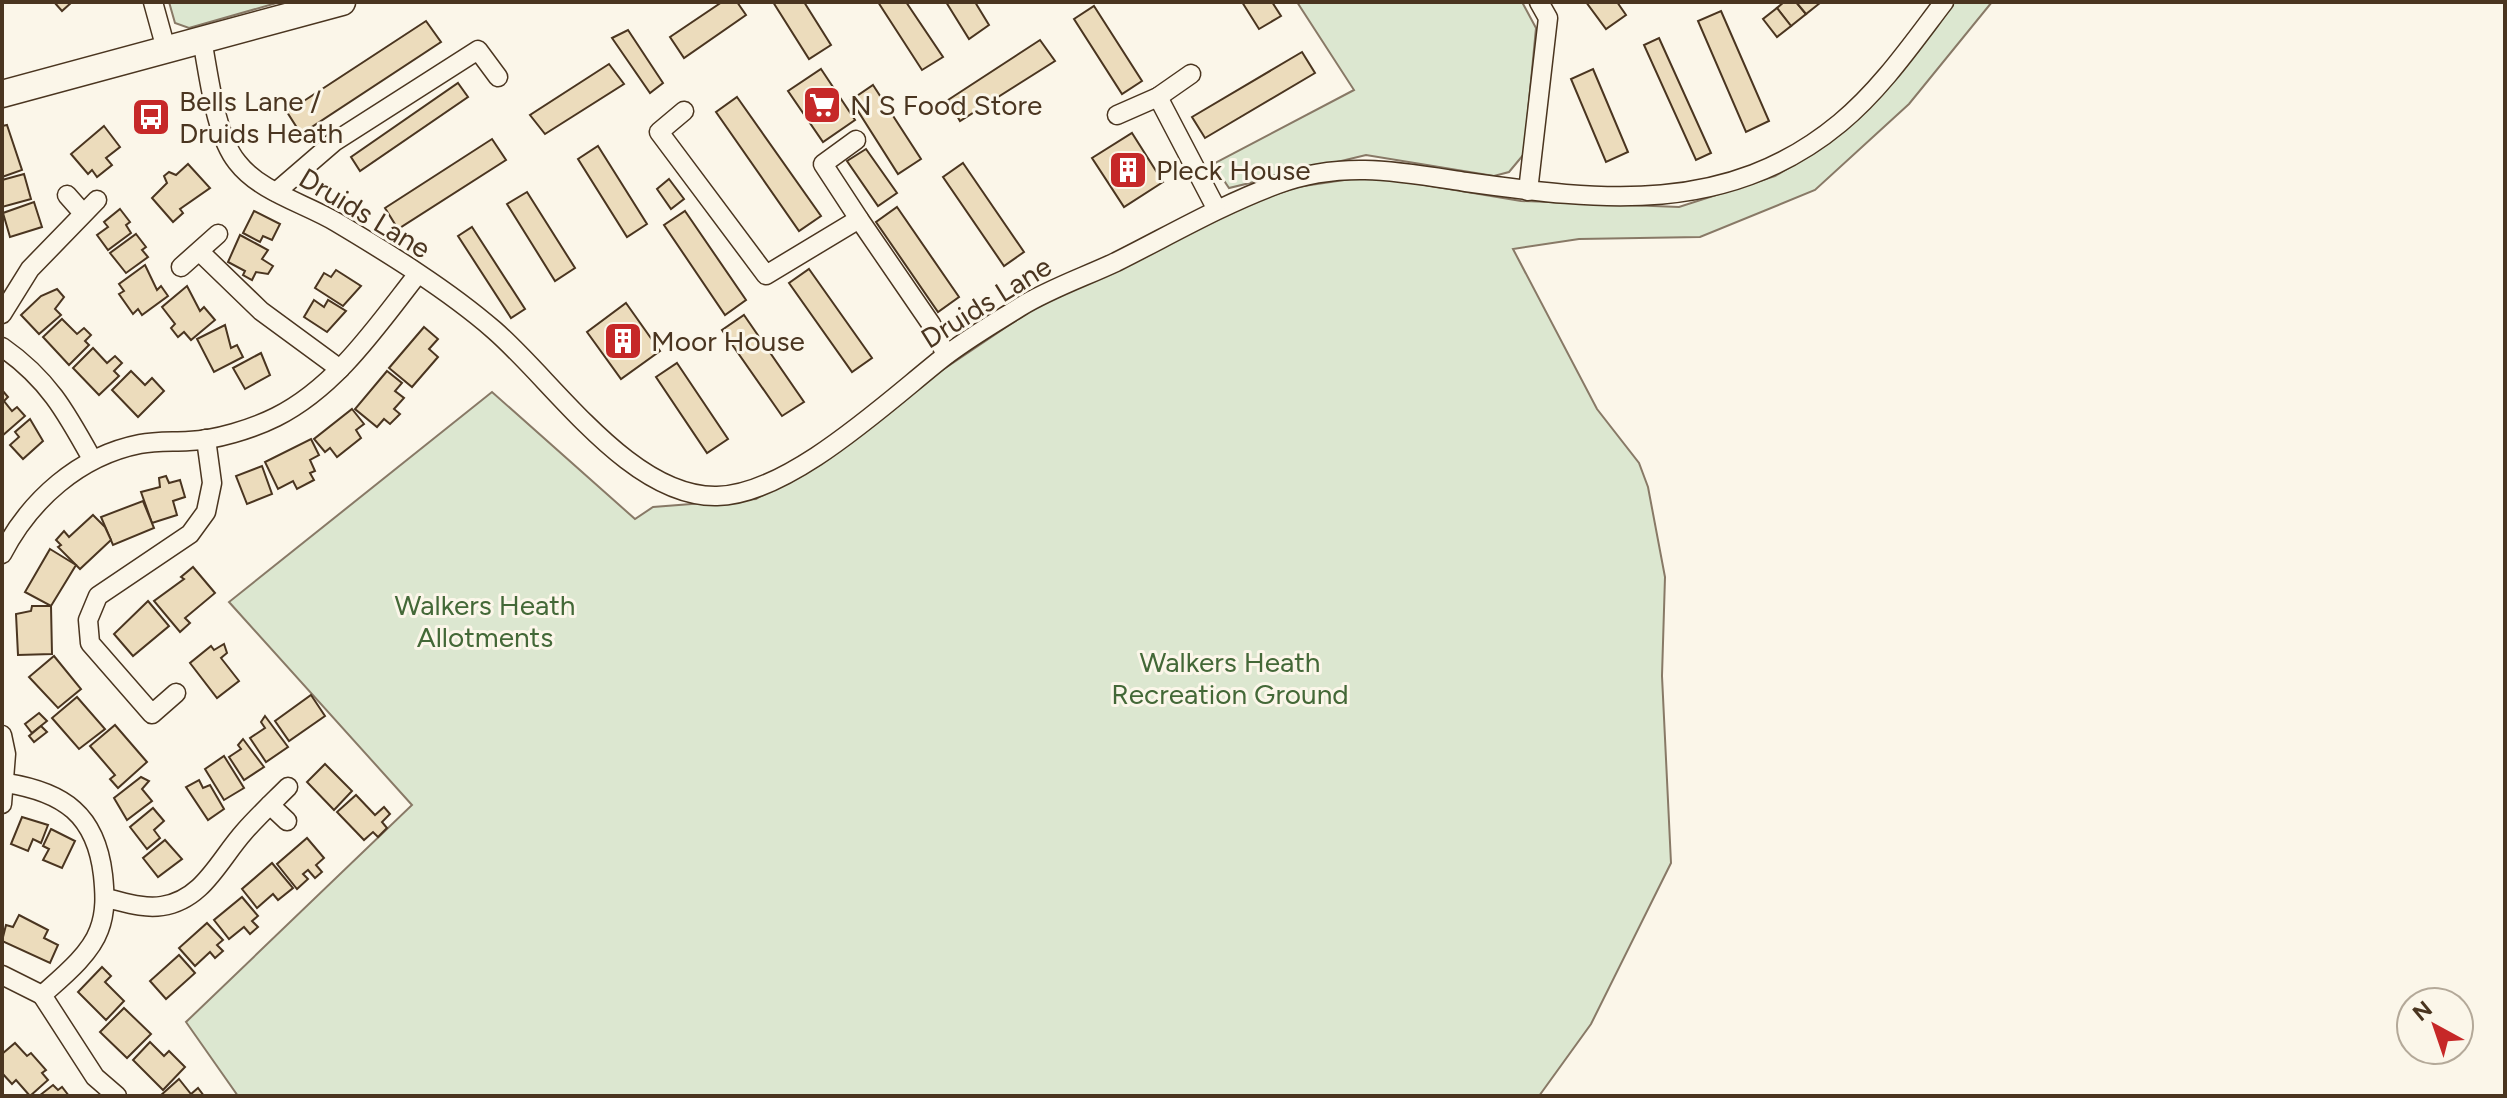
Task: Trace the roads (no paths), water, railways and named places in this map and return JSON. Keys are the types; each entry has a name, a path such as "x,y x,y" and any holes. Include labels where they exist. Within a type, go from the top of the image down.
{"street":[{"path":"153,2 166,49"},
{"path":"2,94 342,2"},
{"path":"1528,191 1548,18 1539,2"},
{"name":"Druids Lane","path":"202,40 227,145 239,165 276,192 331,219 490,326 598,436 640,471 690,494 721,497 753,490 843,441 946,355 1027,303 1121,259 1216,208 1286,181 1359,168 1394,169 1528,191 1609,197 1703,191 1746,180 1798,153 1842,122 1892,70 1944,2"},
{"path":"276,192 334,142 478,50 498,77"},
{"path":"1117,115 1158,97 1191,74"},
{"path":"1158,97 1216,208"},
{"path":"684,111 659,132 766,275 859,219"},
{"path":"856,140 823,164 931,324 946,355"},
{"path":"2,314 30,269 90,206 67,195"},
{"path":"181,267 218,234"},
{"path":"200,252 261,311 340,369"},
{"path":"2,554 18,524 50,489 92,459 140,444 206,439 276,417 301,403 340,369 417,275"},
{"path":"2,347 32,368 49,388 92,459"},
{"path":"176,693 152,714 90,643 88,620 98,596 190,534 206,512 212,483 206,439"},
{"path":"2,735 6,783 2,804"},
{"path":"6,783 37,788 88,822 100,846 106,898 98,932 70,968 42,995"},
{"path":"106,898 146,907 176,903 203,885 241,835 288,787"},
{"path":"270,805 287,821"},
{"path":"2,975 42,995 95,1077 117,1096"}],"place":[{"name":"N S Food Store","path":"822,105"},
{"name":"Bells Lane / Druids Heath","path":"151,117"},
{"name":"Pleck House","path":"1128,170"},
{"name":"Moor House","path":"623,341"}],"park label":[{"name":"Walkers Heath Allotments","path":"485,621"},
{"name":"Walkers Heath Recreation Ground","path":"1230,678"}]}
